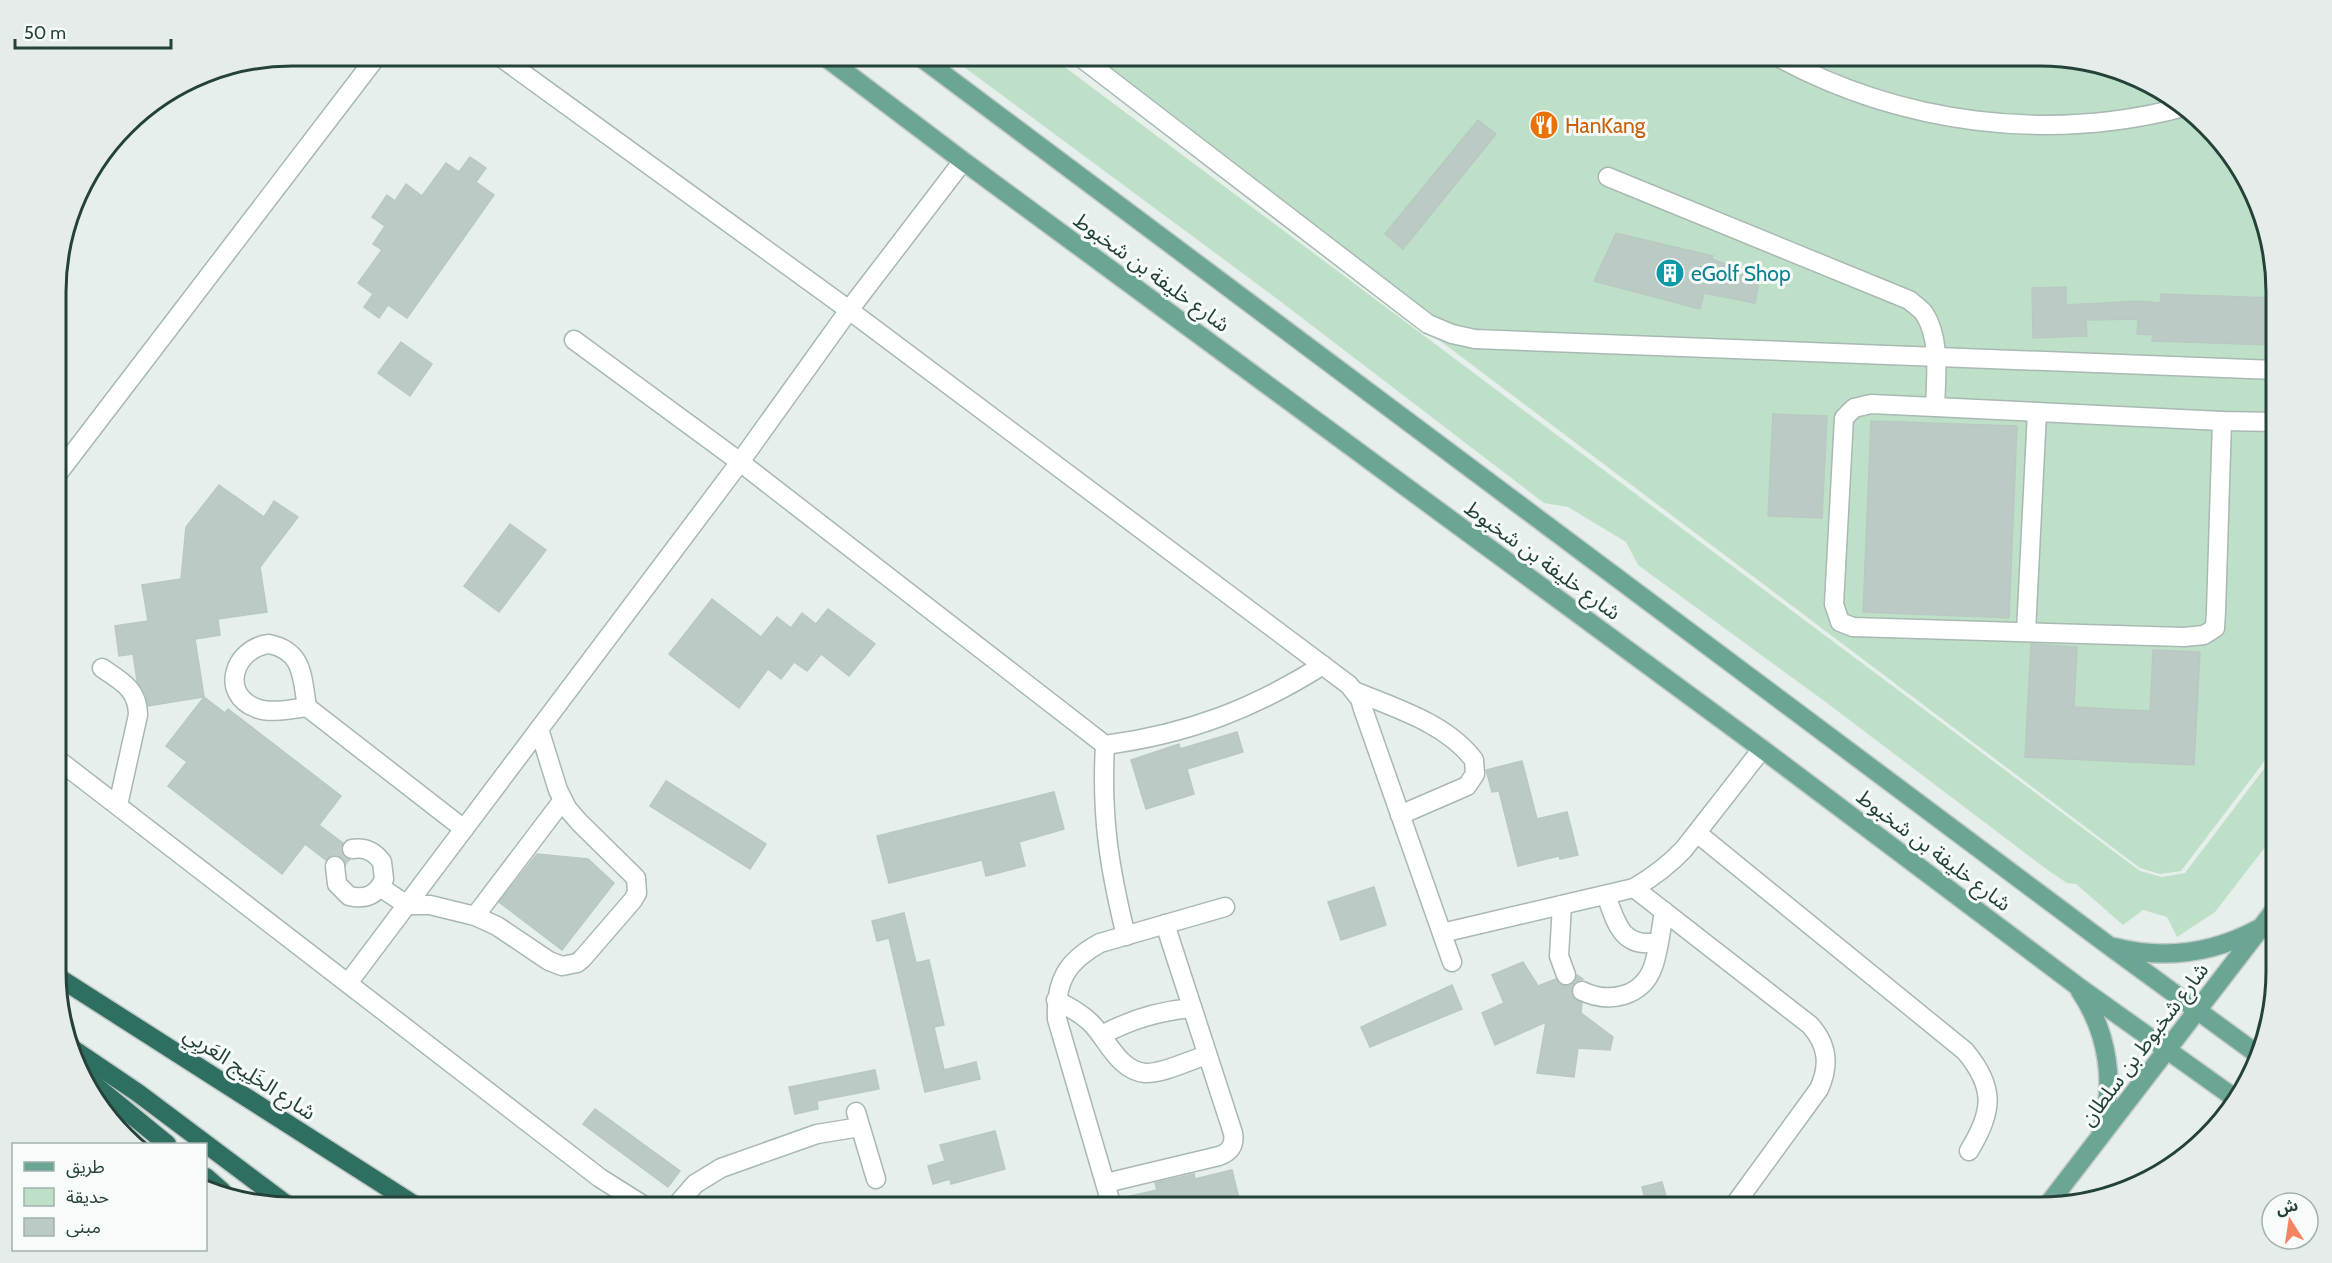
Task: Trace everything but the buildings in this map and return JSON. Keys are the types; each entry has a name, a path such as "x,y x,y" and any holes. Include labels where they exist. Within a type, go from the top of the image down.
{"highway":[{"name":"شارع الخَلِيج العَربِي","path":"66,983 401,1197"},
{"path":"82,1055 138,1093 205,1143"},
{"path":"99,1089 166,1143"},
{"path":"207,1145 277,1197"}],"main road":[{"name":"شارع خليفة بن شخبوط","path":"837,66 1762,749 2076,985 2229,1094"},
{"name":"شارع خليفة بن شخبوط","path":"933,66 2252,1050"},
{"name":"شارع شخبوط بن سلطان","path":"2054,1197 2266,922"},
{"path":"2108,945 2147,953 2188,952 2227,943 2263,926"},
{"path":"2076,985 2093,1012 2107,1058 2109,1083 2107,1108 2098,1141"}],"lane":[{"path":"66,463 369,66"},
{"path":"513,66 849,310 1343,679 1354,691 1363,709 1452,962"},
{"path":"1092,66 1428,324 1452,334 1475,339 2266,370"},
{"path":"1796,66 1826,81 1860,93 1922,111 1970,120 2019,124 2087,123 2129,118 2172,109"},
{"path":"348,983 740,462 849,310 963,161"},
{"path":"1608,177 1909,300 1923,311 1929,325 1936,356 1935,407"},
{"path":"574,340 740,462 1105,745 1144,740 1220,719 1290,686 1323,665"},
{"path":"2222,421 2215,628 2204,635 2184,637 1853,627 1840,622 1834,604 1844,418 1854,408 1871,404 2266,422"},
{"path":"2026,632 2037,412"},
{"path":"307,707 266,711 247,703 240,696 236,686 237,666 242,657 259,645 280,646 289,651 300,668 307,707 464,829"},
{"path":"102,668 131,690 138,706 118,806"},
{"path":"1354,691 1425,721 1455,742 1474,760 1475,774 1467,786 1400,815"},
{"path":"380,887 406,905 430,905 475,916 497,926 555,965 570,966 582,959 633,900 637,893 636,878 579,822 563,800 539,729"},
{"path":"1105,745 1103,781 1107,851 1126,936"},
{"path":"1442,933 1634,888 1653,878 1669,865 1697,833 1762,749"},
{"path":"66,766 600,1178 630,1197"},
{"path":"475,916 563,800"},
{"path":"1697,833 1965,1051 1976,1064 1984,1079 1988,1095 1988,1112 1983,1128 1969,1151"},
{"path":"335,866 337,884 349,896 366,897 380,887 384,879 382,862 369,850 352,849"},
{"path":"1634,888 1810,1025 1825,1048 1827,1063 1825,1076 1819,1089 1740,1197"},
{"path":"1606,895 1616,925 1622,933 1639,943 1658,942"},
{"path":"1562,905 1559,956 1566,975"},
{"path":"1110,1197 1057,1019 1056,1000 1060,982 1070,965 1083,952 1100,943 1225,907"},
{"path":"1582,991 1603,999 1625,996 1635,991 1650,975 1654,965 1664,911"},
{"path":"1106,1183 1219,1156 1230,1150 1233,1145 1233,1133 1165,924"},
{"path":"1056,1000 1081,1015 1102,1035 1128,1067 1146,1073 1207,1055"},
{"path":"1102,1035 1145,1016 1192,1008"},
{"path":"684,1197 695,1184 711,1172 858,1119 876,1179"}],"green space":[{"path":"963,66 1063,66 2140,871 2162,877 2185,873 2266,766 2266,846 2215,912 2177,937 2167,917 2143,910 2123,925 2076,884 2067,883 2049,871 1827,703 1638,565 1626,542 1568,507 1544,503 1276,298"},
{"path":"1075,66 2055,66 2084,70 2113,78 2153,96 2178,113 2210,143 2243,192 2262,248 2266,277 2266,759 2181,871 2160,874 2140,868"}],"tunnel":[{"path":"335,866 341,856 352,849"}],"place":[{"name":"HanKang","path":"1544,125"},
{"name":"eGolf Shop","path":"1670,273"}]}
